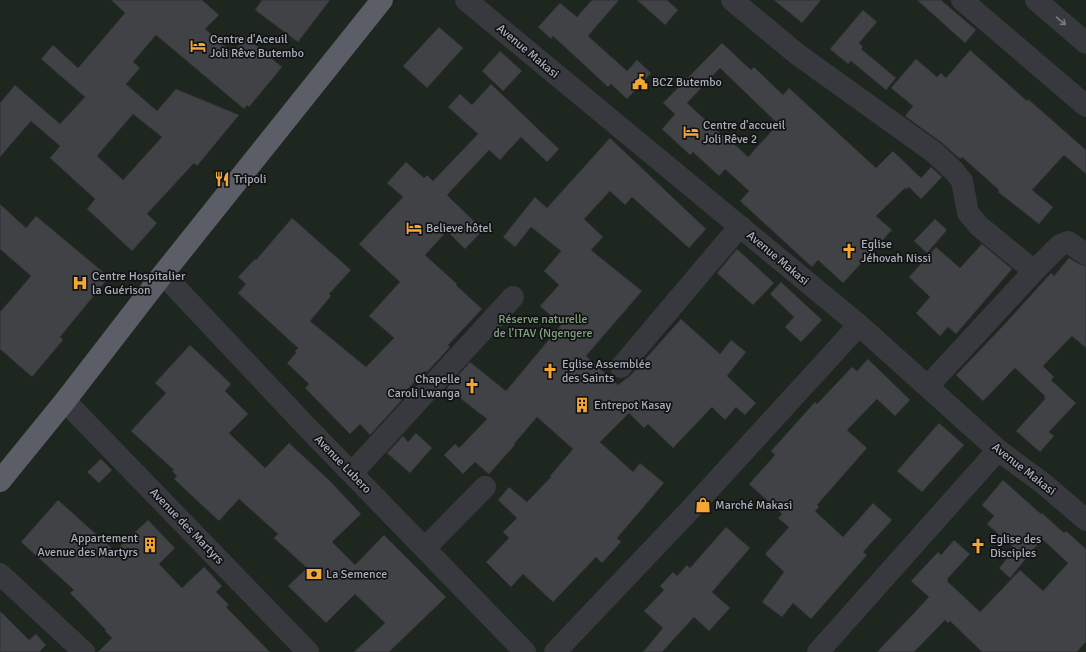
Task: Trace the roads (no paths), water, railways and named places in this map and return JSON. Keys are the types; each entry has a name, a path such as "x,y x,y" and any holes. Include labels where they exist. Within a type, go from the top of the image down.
{"highway":[{"path":"0,481 382,0"}],"street":[{"name":"Avenue Makasi","path":"466,0 859,325 998,450 1044,484 1086,520"},
{"path":"732,0 797,54 935,152 962,181 968,213 979,226 1034,270"},
{"path":"962,0 1086,106"},
{"path":"1036,0 1086,42"},
{"path":"621,367 740,226"},
{"path":"928,386 1034,270 1060,245 1068,242 1086,254"},
{"name":"Avenue Lubero","path":"163,274 520,650"},
{"path":"352,473 513,297"},
{"path":"555,652 690,510 859,325"},
{"name":"Avenue des Martyrs","path":"65,401 308,652"},
{"path":"818,652 998,450"},
{"path":"424,548 485,487"},
{"path":"0,574 84,652"}],"place":[{"name":"Centre d'Aceuil Joli Rêve Butembo","path":"198,46"},
{"name":"BCZ Butembo","path":"640,82"},
{"name":"Centre d'accueil Joli Rêve 2","path":"691,132"},
{"name":"Tripoli","path":"222,179"},
{"name":"Believe hôtel","path":"414,228"},
{"name":"Eglise Jéhovah Nissi","path":"849,251"},
{"name":"Centre Hospitalier la Guérison","path":"80,283"},
{"name":"Eglise Assemblée des Saints","path":"550,371"},
{"name":"Chapelle Caroli Lwanga","path":"472,386"},
{"name":"Entrepot Kasay","path":"582,405"},
{"name":"Marché Makasi","path":"703,505"},
{"name":"Appartement Avenue des Martyrs","path":"150,545"},
{"name":"Eglise des Disciples","path":"978,546"},
{"name":"La Semence","path":"314,574"}],"park label":[{"name":"Réserve naturelle de l'ITAV (Ngengere","path":"543,326"}]}
